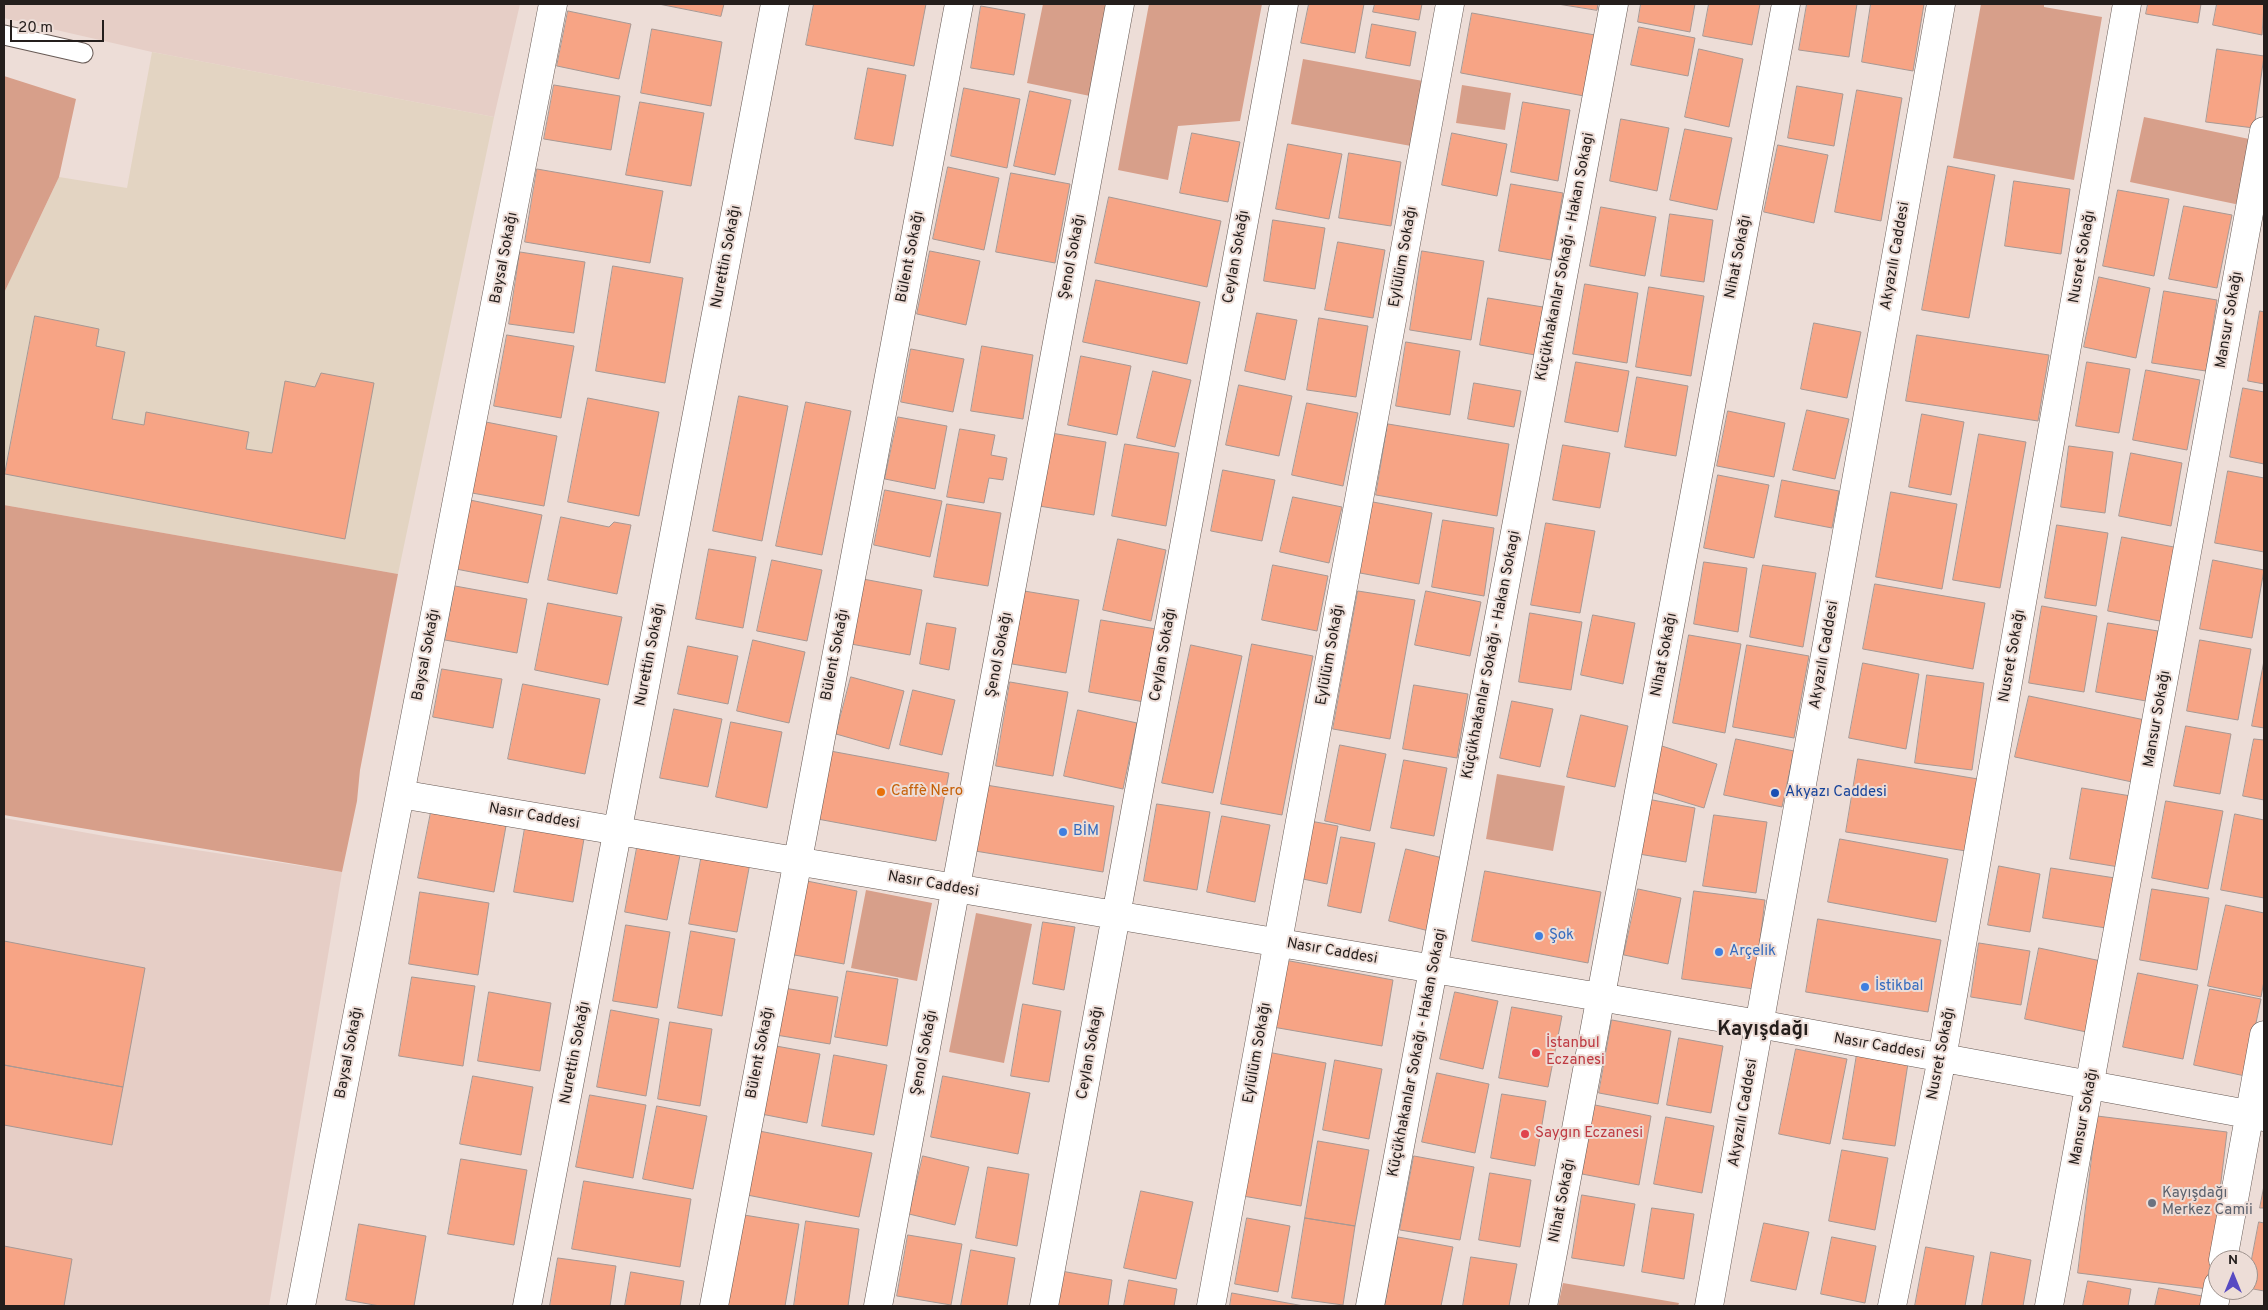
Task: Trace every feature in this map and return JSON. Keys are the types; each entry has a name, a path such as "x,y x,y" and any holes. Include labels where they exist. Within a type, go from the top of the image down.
{"street":[{"name":"Baysal Sokağı","path":"301,1306 552,4"},
{"name":"Nurettin Sokağı","path":"527,1306 775,4"},
{"name":"Bülent Sokağı","path":"714,1306 959,4"},
{"name":"Şenol Sokağı","path":"878,1306 1120,4"},
{"name":"Ceylan Sokağı","path":"1044,1306 1284,4"},
{"name":"Eylülüm Sokağı","path":"1212,1306 1450,4"},
{"name":"Küçükhakanlar Sokağı - Hakan Sokagi","path":"1370,1306 1614,4"},
{"name":"Nihat Sokağı","path":"1543,1306 1786,4"},
{"name":"Akyazılı Caddesi","path":"1709,1306 1941,4"},
{"name":"Nusret Sokağı","path":"1892,1306 1942,1058 2127,4"},
{"name":"Mansur Sokağı","path":"2049,1306 2091,1085 2264,131"},
{"name":"Nasır Caddesi","path":"400,794 1759,1024 2257,1116"},
{"path":"2224,1250 2257,1116 2264,1035"}],"lane":[{"path":"4,35 83,54"}],"shaded area":[{"path":"4,4 520,4 494,117 152,52 4,18"},
{"path":"1043,4 1109,4 1090,96 1027,83"},
{"path":"1149,4 1262,4 1240,121 1178,126 1168,180 1118,170"},
{"path":"1981,4 2044,4 2044,7 2102,17 2074,180 1953,158"},
{"path":"152,52 494,117 398,574 4,505 4,293 59,177 127,188"},
{"path":"1303,59 1423,81 1411,146 1291,124"},
{"path":"4,76 76,99 59,177 4,293"},
{"path":"1462,85 1511,93 1505,130 1456,123"},
{"path":"2144,117 2254,140 2240,205 2130,182"},
{"path":"4,505 398,574 360,770 357,801 342,872 4,815"},
{"path":"1497,774 1565,786 1553,851 1486,839"},
{"path":"4,818 110,837 342,872 269,1306 4,1306"},
{"path":"866,890 932,903 917,981 851,968"},
{"path":"976,913 1032,924 1004,1063 949,1052"},
{"path":"1563,1283 1679,1303 1678,1306 1558,1306"}],"building":[{"path":"659,4 724,4 721,16"},
{"path":"814,4 926,4 914,66 806,45"},
{"path":"1309,4 1364,4 1355,53 1301,43"},
{"path":"1375,4 1422,4 1419,20 1373,12"},
{"path":"1558,4 1598,4 1597,10"},
{"path":"1641,4 1695,4 1690,32 1638,22"},
{"path":"1709,4 1760,4 1752,45 1703,36"},
{"path":"1807,4 1857,4 1849,57 1799,50"},
{"path":"1871,4 1924,4 1913,71 1862,62"},
{"path":"2148,4 2201,4 2198,23 2146,14"},
{"path":"2217,4 2264,4 2262,35 2213,25"},
{"path":"981,6 1025,14 1014,75 971,68"},
{"path":"568,11 631,24 619,79 557,66"},
{"path":"1472,13 1595,35 1584,96 1461,73"},
{"path":"1372,24 1416,32 1410,66 1366,58"},
{"path":"1639,27 1695,38 1688,76 1631,65"},
{"path":"652,29 722,42 711,106 641,93"},
{"path":"1699,49 1743,59 1729,127 1685,117"},
{"path":"2217,49 2264,56 2254,128 2206,122"},
{"path":"868,68 906,75 893,146 855,139"},
{"path":"554,85 620,96 611,150 544,139"},
{"path":"1797,86 1843,94 1834,146 1788,138"},
{"path":"964,88 1020,99 1007,168 951,156"},
{"path":"1857,90 1902,98 1881,221 1835,212"},
{"path":"1030,91 1071,100 1055,175 1014,166"},
{"path":"640,102 704,113 691,186 626,175"},
{"path":"1523,102 1570,110 1558,181 1511,172"},
{"path":"1621,119 1669,128 1657,191 1610,181"},
{"path":"1685,129 1732,138 1717,210 1670,200"},
{"path":"1192,133 1240,142 1228,202 1180,193"},
{"path":"1452,133 1507,144 1497,196 1442,185"},
{"path":"1288,144 1342,154 1329,219 1276,209"},
{"path":"1778,145 1828,155 1814,223 1764,212"},
{"path":"1349,153 1401,162 1391,226 1339,218"},
{"path":"1948,166 1995,175 1969,318 1922,310"},
{"path":"948,167 999,178 984,250 933,239"},
{"path":"537,169 663,191 650,263 525,242"},
{"path":"1011,173 1070,184 1055,263 996,252"},
{"path":"2014,181 2070,189 2061,254 2005,246"},
{"path":"1511,184 1563,193 1551,260 1499,251"},
{"path":"2118,190 2169,199 2154,276 2103,266"},
{"path":"1109,197 1221,221 1207,287 1095,263"},
{"path":"2184,206 2232,215 2217,288 2169,279"},
{"path":"1601,207 1656,217 1645,276 1590,266"},
{"path":"1670,214 1713,220 1704,282 1661,276"},
{"path":"1273,220 1325,228 1315,289 1264,281"},
{"path":"1338,242 1385,250 1373,318 1325,310"},
{"path":"930,251 980,261 966,325 917,314"},
{"path":"1422,251 1484,261 1471,340 1410,330"},
{"path":"520,252 585,262 574,333 509,324"},
{"path":"613,266 683,278 665,383 596,371"},
{"path":"2099,277 2150,288 2136,358 2084,347"},
{"path":"1096,280 1200,302 1187,364 1083,342"},
{"path":"1585,284 1638,293 1627,363 1573,354"},
{"path":"1649,287 1704,296 1691,376 1636,367"},
{"path":"2164,291 2217,300 2206,371 2152,363"},
{"path":"1488,298 1543,307 1535,355 1480,345"},
{"path":"2260,311 2264,312 2264,384 2248,381"},
{"path":"1257,313 1297,320 1285,380 1245,371"},
{"path":"35,316 99,329 96,346 125,352 112,419 144,425 146,412 249,432 246,449 272,453 285,381 315,387 321,373 374,383 345,539 5,474"},
{"path":"1319,318 1368,326 1356,397 1307,390"},
{"path":"1814,323 1861,332 1847,398 1801,389"},
{"path":"507,335 574,346 561,418 494,406"},
{"path":"1917,335 2049,355 2038,421 1906,401"},
{"path":"1406,342 1460,351 1450,415 1396,406"},
{"path":"982,346 1033,355 1023,419 971,411"},
{"path":"911,349 964,359 953,412 901,402"},
{"path":"1081,356 1131,366 1117,435 1068,425"},
{"path":"1576,362 1629,371 1618,432 1565,422"},
{"path":"2087,362 2130,369 2119,433 2076,426"},
{"path":"2146,370 2200,380 2187,450 2133,440"},
{"path":"1153,371 1191,380 1175,447 1137,438"},
{"path":"1637,377 1688,386 1676,456 1625,447"},
{"path":"1474,383 1521,391 1514,427 1468,419"},
{"path":"1239,385 1292,396 1279,456 1226,445"},
{"path":"2243,388 2264,392 2264,464 2230,457"},
{"path":"739,396 788,406 762,541 713,531"},
{"path":"588,398 659,412 639,516 568,502"},
{"path":"806,402 851,411 822,555 776,546"},
{"path":"1307,403 1358,413 1343,486 1292,475"},
{"path":"1807,410 1849,419 1835,479 1793,470"},
{"path":"1728,411 1785,423 1774,477 1717,466"},
{"path":"1922,414 1964,422 1951,495 1909,487"},
{"path":"898,417 947,426 935,489 885,479"},
{"path":"486,422 557,436 544,506 472,493"},
{"path":"1388,424 1509,444 1497,516 1376,495"},
{"path":"960,429 995,435 991,455 1007,458 1003,480 989,478 984,503 947,497"},
{"path":"1051,433 1106,442 1094,515 1039,506"},
{"path":"1979,434 2026,442 2000,588 1953,580"},
{"path":"1125,444 1179,453 1166,526 1112,516"},
{"path":"1563,445 1610,453 1600,508 1553,500"},
{"path":"2069,446 2113,452 2105,513 2061,507"},
{"path":"2131,453 2182,463 2171,526 2119,516"},
{"path":"1223,470 1275,480 1262,541 1211,531"},
{"path":"2228,471 2264,478 2264,552 2215,543"},
{"path":"1718,475 1769,485 1754,558 1704,548"},
{"path":"1782,480 1839,491 1832,528 1775,517"},
{"path":"885,490 942,501 930,557 874,545"},
{"path":"1891,492 1957,504 1942,589 1876,577"},
{"path":"1293,497 1342,507 1329,563 1280,552"},
{"path":"470,500 542,515 528,583 456,569"},
{"path":"1373,502 1432,513 1419,584 1360,573"},
{"path":"947,504 1001,513 988,586 934,577"},
{"path":"561,517 609,527 614,522 631,525 617,594 548,580"},
{"path":"1443,520 1494,528 1484,596 1432,587"},
{"path":"1546,523 1595,531 1580,613 1531,605"},
{"path":"2057,525 2108,533 2096,606 2045,598"},
{"path":"2122,537 2179,548 2165,622 2108,611"},
{"path":"1118,539 1166,550 1151,621 1103,610"},
{"path":"709,549 756,557 743,628 696,619"},
{"path":"772,560 822,570 807,641 757,631"},
{"path":"2213,560 2264,570 2252,638 2200,629"},
{"path":"1704,562 1747,568 1738,632 1694,624"},
{"path":"1273,565 1328,576 1317,631 1262,620"},
{"path":"1763,565 1816,573 1803,647 1750,637"},
{"path":"863,579 922,590 910,655 851,644"},
{"path":"1875,584 1985,603 1973,669 1863,649"},
{"path":"455,586 527,599 517,653 445,640"},
{"path":"1024,591 1079,600 1066,673 1012,664"},
{"path":"1358,591 1415,600 1390,739 1333,729"},
{"path":"1426,591 1481,602 1470,656 1415,645"},
{"path":"548,603 622,617 608,685 535,670"},
{"path":"2042,606 2097,616 2084,692 2029,683"},
{"path":"1530,613 1582,622 1571,690 1519,682"},
{"path":"1593,615 1635,623 1623,684 1581,675"},
{"path":"1101,620 1156,629 1144,702 1089,692"},
{"path":"927,623 956,628 949,670 920,664"},
{"path":"2108,623 2158,631 2146,701 2096,692"},
{"path":"1689,635 1741,644 1725,733 1673,723"},
{"path":"753,640 805,652 789,723 737,711"},
{"path":"2200,640 2251,649 2238,720 2187,711"},
{"path":"1252,644 1313,656 1282,815 1221,804"},
{"path":"1191,645 1242,656 1213,793 1162,783"},
{"path":"1747,645 1809,656 1794,738 1733,727"},
{"path":"688,646 738,656 728,704 678,694"},
{"path":"2264,661 2264,728 2252,726"},
{"path":"1863,663 1919,674 1906,749 1849,738"},
{"path":"442,669 502,679 493,728 433,717"},
{"path":"1927,675 1984,683 1972,770 1915,763"},
{"path":"851,677 904,691 889,749 836,734"},
{"path":"1010,682 1068,692 1053,776 996,766"},
{"path":"523,684 600,699 585,774 508,759"},
{"path":"1414,685 1468,694 1457,758 1403,749"},
{"path":"913,690 955,700 942,755 900,745"},
{"path":"2029,696 2145,720 2132,782 2015,757"},
{"path":"1512,701 1553,709 1540,767 1500,758"},
{"path":"674,709 722,719 708,787 660,778"},
{"path":"1078,710 1137,723 1123,789 1064,776"},
{"path":"1581,715 1628,726 1615,787 1567,777"},
{"path":"731,722 782,732 767,808 716,797"},
{"path":"2186,726 2231,734 2220,794 2174,786"},
{"path":"1736,739 1794,751 1782,807 1724,795"},
{"path":"2254,739 2264,740 2264,800 2243,796"},
{"path":"1340,745 1386,754 1370,831 1325,821"},
{"path":"1662,746 1717,764 1704,808 1648,791"},
{"path":"825,750 949,773 936,841 812,818"},
{"path":"1858,759 1978,779 1966,851 1846,832"},
{"path":"1404,760 1447,768 1434,836 1391,828"},
{"path":"986,785 1114,806 1103,872 975,851"},
{"path":"2082,788 2131,796 2119,867 2070,859"},
{"path":"1642,798 1695,808 1686,862 1633,853"},
{"path":"2166,801 2223,811 2208,889 2152,878"},
{"path":"1157,804 1210,812 1197,890 1144,881"},
{"path":"431,812 506,826 494,892 418,878"},
{"path":"2235,814 2264,820 2264,898 2221,890"},
{"path":"1714,815 1767,822 1756,893 1703,886"},
{"path":"1222,816 1270,825 1255,902 1207,892"},
{"path":"1310,821 1338,826 1327,884 1298,878"},
{"path":"526,822 585,833 573,902 514,892"},
{"path":"639,837 682,845 667,920 625,912"},
{"path":"1341,837 1375,843 1361,913 1328,906"},
{"path":"1840,839 1948,859 1936,922 1828,902"},
{"path":"1406,849 1447,859 1429,931 1389,921"},
{"path":"702,854 750,863 737,932 689,924"},
{"path":"1999,866 2040,874 2030,932 1988,925"},
{"path":"2051,868 2115,878 2106,928 2043,918"},
{"path":"1485,871 1601,892 1588,963 1472,941"},
{"path":"802,880 857,891 844,964 789,954"},
{"path":"1638,889 1681,898 1668,964 1624,955"},
{"path":"2152,889 2209,898 2197,970 2140,960"},
{"path":"1694,891 1765,900 1754,989 1682,979"},
{"path":"420,892 489,903 478,975 409,964"},
{"path":"2226,905 2264,913 2264,981 2261,997 2208,986"},
{"path":"1818,919 1941,940 1928,1012 1806,992"},
{"path":"1043,922 1075,927 1064,990 1033,984"},
{"path":"626,925 670,932 657,1008 613,1001"},
{"path":"691,931 735,939 722,1016 678,1008"},
{"path":"4,941 145,968 123,1087 4,1065"},
{"path":"1979,943 2030,951 2021,1005 1971,997"},
{"path":"2039,948 2106,962 2091,1033 2025,1019"},
{"path":"1279,959 1393,980 1382,1046 1267,1026"},
{"path":"847,971 898,979 887,1046 835,1037"},
{"path":"2138,973 2198,985 2183,1059 2123,1047"},
{"path":"412,977 475,986 463,1066 399,1056"},
{"path":"778,987 838,997 830,1044 770,1034"},
{"path":"2210,989 2261,999 2245,1076 2194,1065"},
{"path":"489,992 551,1003 540,1071 478,1061"},
{"path":"1455,992 1498,1001 1483,1069 1440,1059"},
{"path":"1023,1004 1061,1011 1049,1082 1011,1076"},
{"path":"1512,1007 1562,1016 1548,1087 1499,1078"},
{"path":"611,1010 659,1019 646,1096 597,1087"},
{"path":"1612,1020 1671,1031 1658,1104 1599,1093"},
{"path":"670,1022 712,1029 700,1106 658,1099"},
{"path":"1679,1038 1723,1046 1711,1113 1667,1105"},
{"path":"765,1044 820,1054 807,1123 751,1112"},
{"path":"1858,1048 1909,1057 1895,1146 1843,1139"},
{"path":"1796,1049 1847,1059 1830,1144 1779,1134"},
{"path":"1262,1051 1326,1063 1301,1206 1237,1195"},
{"path":"834,1055 887,1065 874,1135 822,1126"},
{"path":"1335,1060 1382,1069 1369,1139 1323,1130"},
{"path":"4,1065 123,1087 112,1145 4,1125"},
{"path":"1437,1073 1489,1084 1475,1153 1422,1142"},
{"path":"473,1076 533,1087 521,1155 460,1144"},
{"path":"943,1076 1030,1093 1018,1154 931,1137"},
{"path":"1502,1094 1546,1101 1535,1166 1491,1158"},
{"path":"590,1095 646,1105 633,1178 576,1167"},
{"path":"1595,1105 1651,1116 1639,1185 1582,1174"},
{"path":"657,1106 707,1116 693,1189 643,1179"},
{"name":"Kayışdağı Merkez Camii","path":"2097,1116 2227,1132 2213,1250 2208,1250 2208,1289 2078,1273"},
{"path":"1666,1117 1714,1126 1702,1193 1654,1184"},
{"path":"749,1129 872,1153 859,1217 737,1193"},
{"path":"1318,1141 1369,1150 1355,1226 1305,1218"},
{"path":"1842,1150 1888,1158 1875,1230 1829,1221"},
{"path":"923,1156 969,1167 955,1225 909,1214"},
{"path":"1414,1156 1474,1167 1460,1240 1400,1230"},
{"path":"461,1159 527,1170 514,1245 448,1234"},
{"path":"988,1167 1029,1174 1017,1246 976,1238"},
{"path":"1490,1173 1531,1180 1520,1247 1479,1240"},
{"path":"584,1181 691,1199 680,1267 572,1249"},
{"path":"2264,1186 2264,1208 2260,1208"},
{"path":"1141,1191 1193,1202 1176,1279 1124,1268"},
{"path":"1582,1195 1635,1204 1624,1266 1572,1258"},
{"path":"1652,1208 1694,1214 1684,1279 1642,1272"},
{"path":"738,1214 799,1224 785,1306 722,1306"},
{"path":"1247,1218 1290,1226 1278,1292 1235,1284"},
{"path":"1305,1218 1355,1226 1343,1305 1292,1298"},
{"path":"806,1221 859,1229 848,1306 794,1306"},
{"path":"2259,1222 2264,1223 2264,1291 2258,1290 2258,1250 2254,1250"},
{"path":"1764,1223 1809,1232 1796,1290 1751,1281"},
{"path":"359,1224 426,1236 414,1306 380,1306 346,1300"},
{"path":"908,1235 962,1244 951,1305 897,1296"},
{"path":"1398,1237 1453,1247 1441,1306 1385,1306"},
{"path":"1832,1237 1876,1246 1865,1303 1821,1294"},
{"path":"4,1246 72,1259 64,1306 4,1306"},
{"path":"1926,1247 1974,1256 1965,1306 1915,1306"},
{"path":"971,1250 1015,1258 1007,1306 961,1306"},
{"path":"1991,1252 2031,1260 2023,1306 1982,1306"},
{"path":"1471,1257 1517,1264 1509,1306 1463,1306"},
{"path":"558,1258 616,1266 610,1306 550,1306"},
{"path":"1061,1271 1112,1280 1108,1306 1055,1306"},
{"path":"631,1272 684,1281 680,1306 625,1306"},
{"path":"1129,1280 1177,1289 1174,1306 1124,1306"},
{"path":"2088,1281 2131,1289 2128,1306 2083,1306"},
{"path":"2159,1288 2202,1296 2201,1306 2155,1306"},
{"path":"1232,1293 1304,1306 1230,1306"}],"place":[{"name":"Caffè Nero","path":"881,792"},
{"name":"Akyazı Caddesi","path":"1775,793"},
{"name":"BİM","path":"1063,832"},
{"name":"Şok","path":"1539,936"},
{"name":"Arçelik","path":"1719,952"},
{"name":"İstikbal","path":"1865,987"},
{"name":"İstanbul Eczanesi","path":"1536,1053"},
{"name":"Saygın Eczanesi","path":"1525,1134"},
{"name":"Kayışdağı Merkez Camii","path":"2152,1203"}],"district":[{"name":"Kayışdağı","path":"1763,1031"}]}
